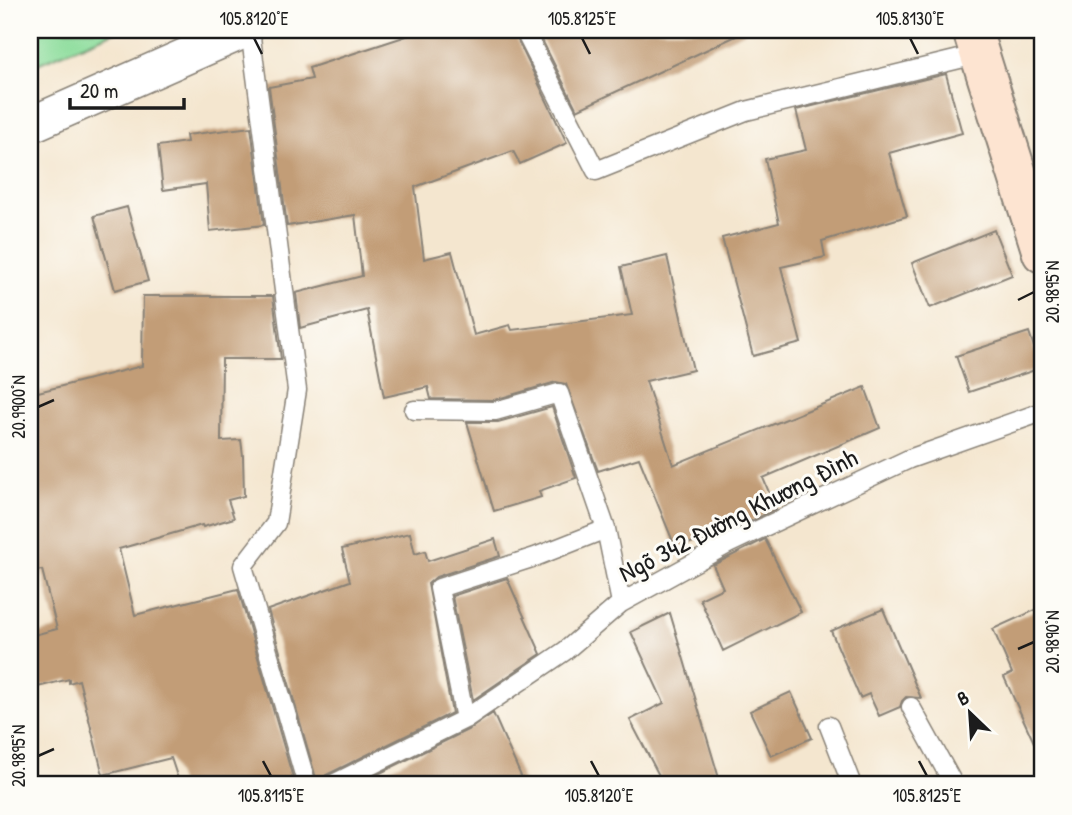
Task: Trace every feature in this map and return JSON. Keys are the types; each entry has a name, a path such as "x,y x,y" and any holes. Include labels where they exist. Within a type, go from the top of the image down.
{"main road":[{"path":"976,42 1042,253"}],"street":[{"path":"30,125 247,30"}],"lane":[{"path":"247,30 298,390 276,523 243,566 307,785"},
{"path":"524,30 596,171 746,111 976,42"},
{"path":"414,410 495,411 559,393 606,528 621,603"},
{"name":"Ngõ 342 Đường Khương Đình","path":"331,785 358,779 465,719 565,651 621,603 728,544 909,460 1042,412"},
{"path":"465,719 439,588 535,557 606,528"},
{"path":"911,707 954,785"},
{"path":"829,726 852,785"}],"green space":[{"path":"30,30 119,30 30,67"}],"building":[{"path":"425,30 513,30 567,143 520,164 513,151 415,187 424,259 452,252 474,335 510,325 512,330 632,315 621,267 667,256 693,370 646,381 673,465 865,387 880,428 763,478 776,509 704,544 700,534 697,536 698,540 676,549 639,458 598,471 566,384 556,382 494,400 431,399 428,387 384,397 367,310 300,328 296,293 362,276 355,215 287,226 269,87 312,79 309,68"},
{"path":"537,30 749,30 577,110"},
{"path":"946,74 962,133 889,153 907,216 822,241 825,257 781,267 801,343 753,356 722,238 779,223 765,159 806,150 796,110"},
{"path":"251,127 264,225 210,231 206,184 163,190 158,146 187,142 186,135"},
{"path":"127,207 148,281 115,290 94,216"},
{"path":"994,230 1012,275 930,308 912,263"},
{"path":"143,296 273,296 281,359 222,359 221,441 241,440 243,456 244,496 228,500 234,518 119,549 135,615 238,589 295,785 180,785 171,758 103,775 79,680 69,683 69,679 30,689 30,636 57,629 42,570 30,572 30,394 142,366"},
{"path":"1029,332 1041,368 969,392 956,356"},
{"path":"552,407 576,478 539,491 541,497 494,511 467,422 498,422"},
{"path":"410,533 415,554 425,551 428,561 495,539 500,556 436,577 428,584 452,713 326,775 318,785 268,610 350,581 342,549"},
{"path":"765,539 801,612 723,651 700,599 723,588 713,565"},
{"path":"507,578 541,654 473,700 452,596"},
{"path":"1042,607 1042,760 1004,677 1012,673 993,629"},
{"path":"883,609 921,698 906,697 900,707 879,716 869,694 860,698 831,631"},
{"path":"670,613 721,785 664,785 630,720 664,703 631,632"},
{"path":"791,692 812,738 771,756 750,711"},
{"path":"493,713 525,785 375,785 372,777 470,729"}]}
